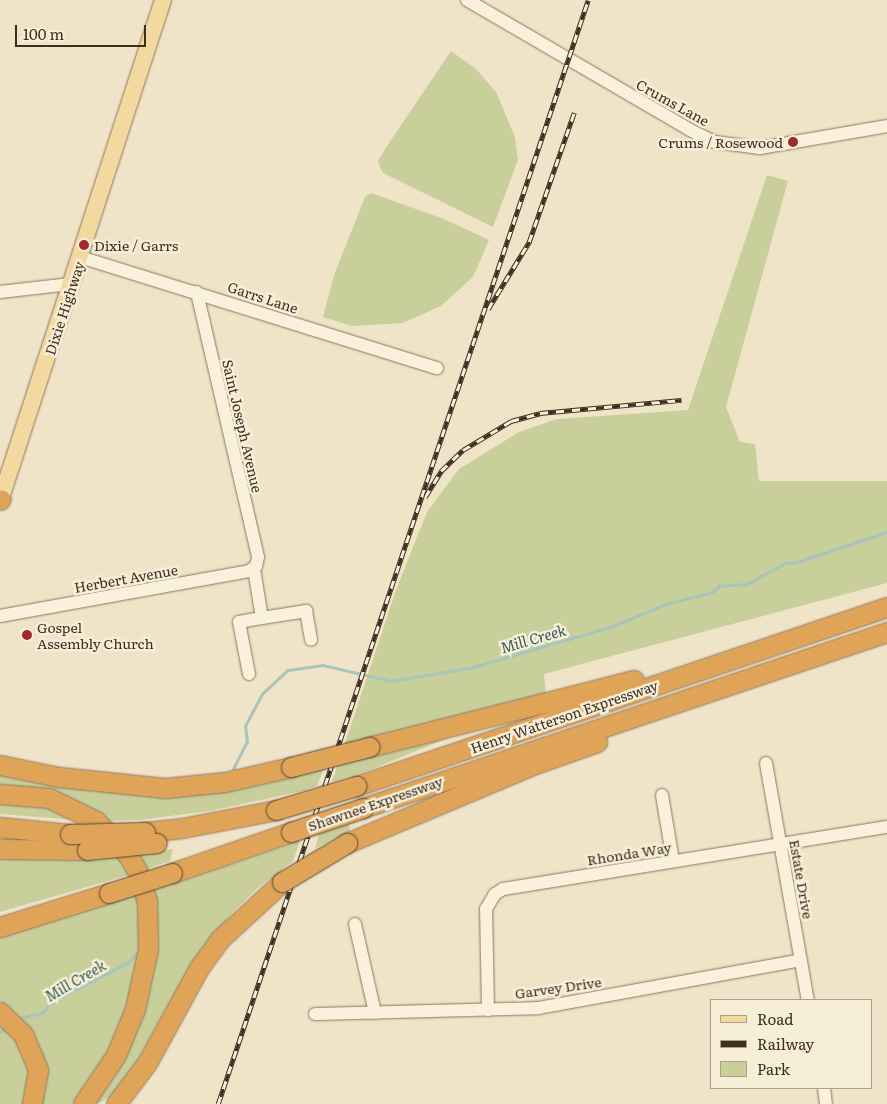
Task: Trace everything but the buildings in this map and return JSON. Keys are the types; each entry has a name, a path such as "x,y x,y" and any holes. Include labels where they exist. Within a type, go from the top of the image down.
{"highway":[{"name":"Henry Watterson Expressway","path":"151,837 276,810 356,786 887,607"},
{"path":"116,1104 147,1063 199,968 220,939 254,904 282,882 347,843 535,764 694,707 750,678 887,632"},
{"path":"0,765 58,777 165,788 225,782 651,676 711,666"},
{"name":"Shawnee Expressway","path":"0,927 172,873 750,678"},
{"path":"0,794 49,798 96,821 128,855 138,872 147,902 148,949 135,1009 116,1054 83,1104"},
{"path":"0,827 70,834 151,837"},
{"path":"0,849 86,850 151,837"},
{"path":"0,1012 23,1034 38,1070 32,1104"}],"main road":[{"name":"Dixie Highway","path":"0,500 163,0"}],"street":[{"name":"Crums Lane","path":"468,0 682,126 715,142 760,148 887,126"},
{"name":"Garrs Lane","path":"80,257 437,368"},
{"path":"0,292 71,284"},
{"name":"Saint Joseph Avenue","path":"197,292 258,557 255,567 262,618"},
{"name":"Herbert Avenue","path":"0,616 255,567"},
{"path":"249,674 239,622 306,610 311,640"},
{"name":"Estate Drive","path":"766,763 808,999"},
{"path":"662,795 673,860"},
{"name":"Rhonda Way","path":"488,1010 486,909 495,894 506,888 673,860 781,846 887,827"},
{"path":"355,924 375,1013"},
{"name":"Garvey Drive","path":"316,1014 488,1010 563,1004 801,960"},
{"path":"824,1089 826,1104"}],"green space":[{"path":"451,51 476,69 496,92 515,137 518,160 493,227 383,173 378,161"},
{"path":"767,175 788,181 726,407 740,442 755,444 759,481 887,481 887,583 544,674 546,696 344,746 396,590 427,512 459,469 519,432 557,419 688,410"},
{"path":"371,193 444,219 489,240 473,277 441,306 403,323 352,326 323,317 334,275 365,197"},
{"path":"448,738 372,769 332,782 339,760"},
{"path":"326,763 317,786 302,791 210,811 139,820 103,821 0,788 0,770 122,791"},
{"path":"0,799 39,802 87,821 0,814"},
{"path":"349,824 350,831 315,848 319,834"},
{"path":"300,841 293,861 260,886 231,914 165,1010 137,1062 111,1096 98,1104 95,1101 119,1063 151,891"},
{"path":"173,849 170,861 143,870 135,854"},
{"path":"122,856 132,874 0,912 0,858 57,859"},
{"path":"139,894 143,944 118,1040 77,1104 40,1104 45,1070 40,1049 16,1014 0,1002 0,937"},
{"path":"0,1018 14,1031 31,1069 27,1104 0,1104"}],"waterway":[{"name":"Mill Creek","path":"233,769 247,742 245,726 262,694 288,670 323,665 391,681 473,667 611,627 666,604 712,592 719,586 747,584 785,563 797,562 887,532"},
{"name":"Mill Creek","path":"20,1018 42,1013 52,1002 129,962 136,953"},
{"name":"Mill Creek","path":"0,1032 6,1028"}],"railway":[{"path":"218,1104 588,0"},
{"path":"488,309 529,242 574,113"},
{"path":"425,497 441,471 463,450 511,421 540,413 681,400"}],"place":[{"name":"Crums / Rosewood","path":"793,142"},
{"name":"Dixie / Garrs","path":"84,245"},
{"name":"Gospel Assembly Church","path":"27,635"}]}
